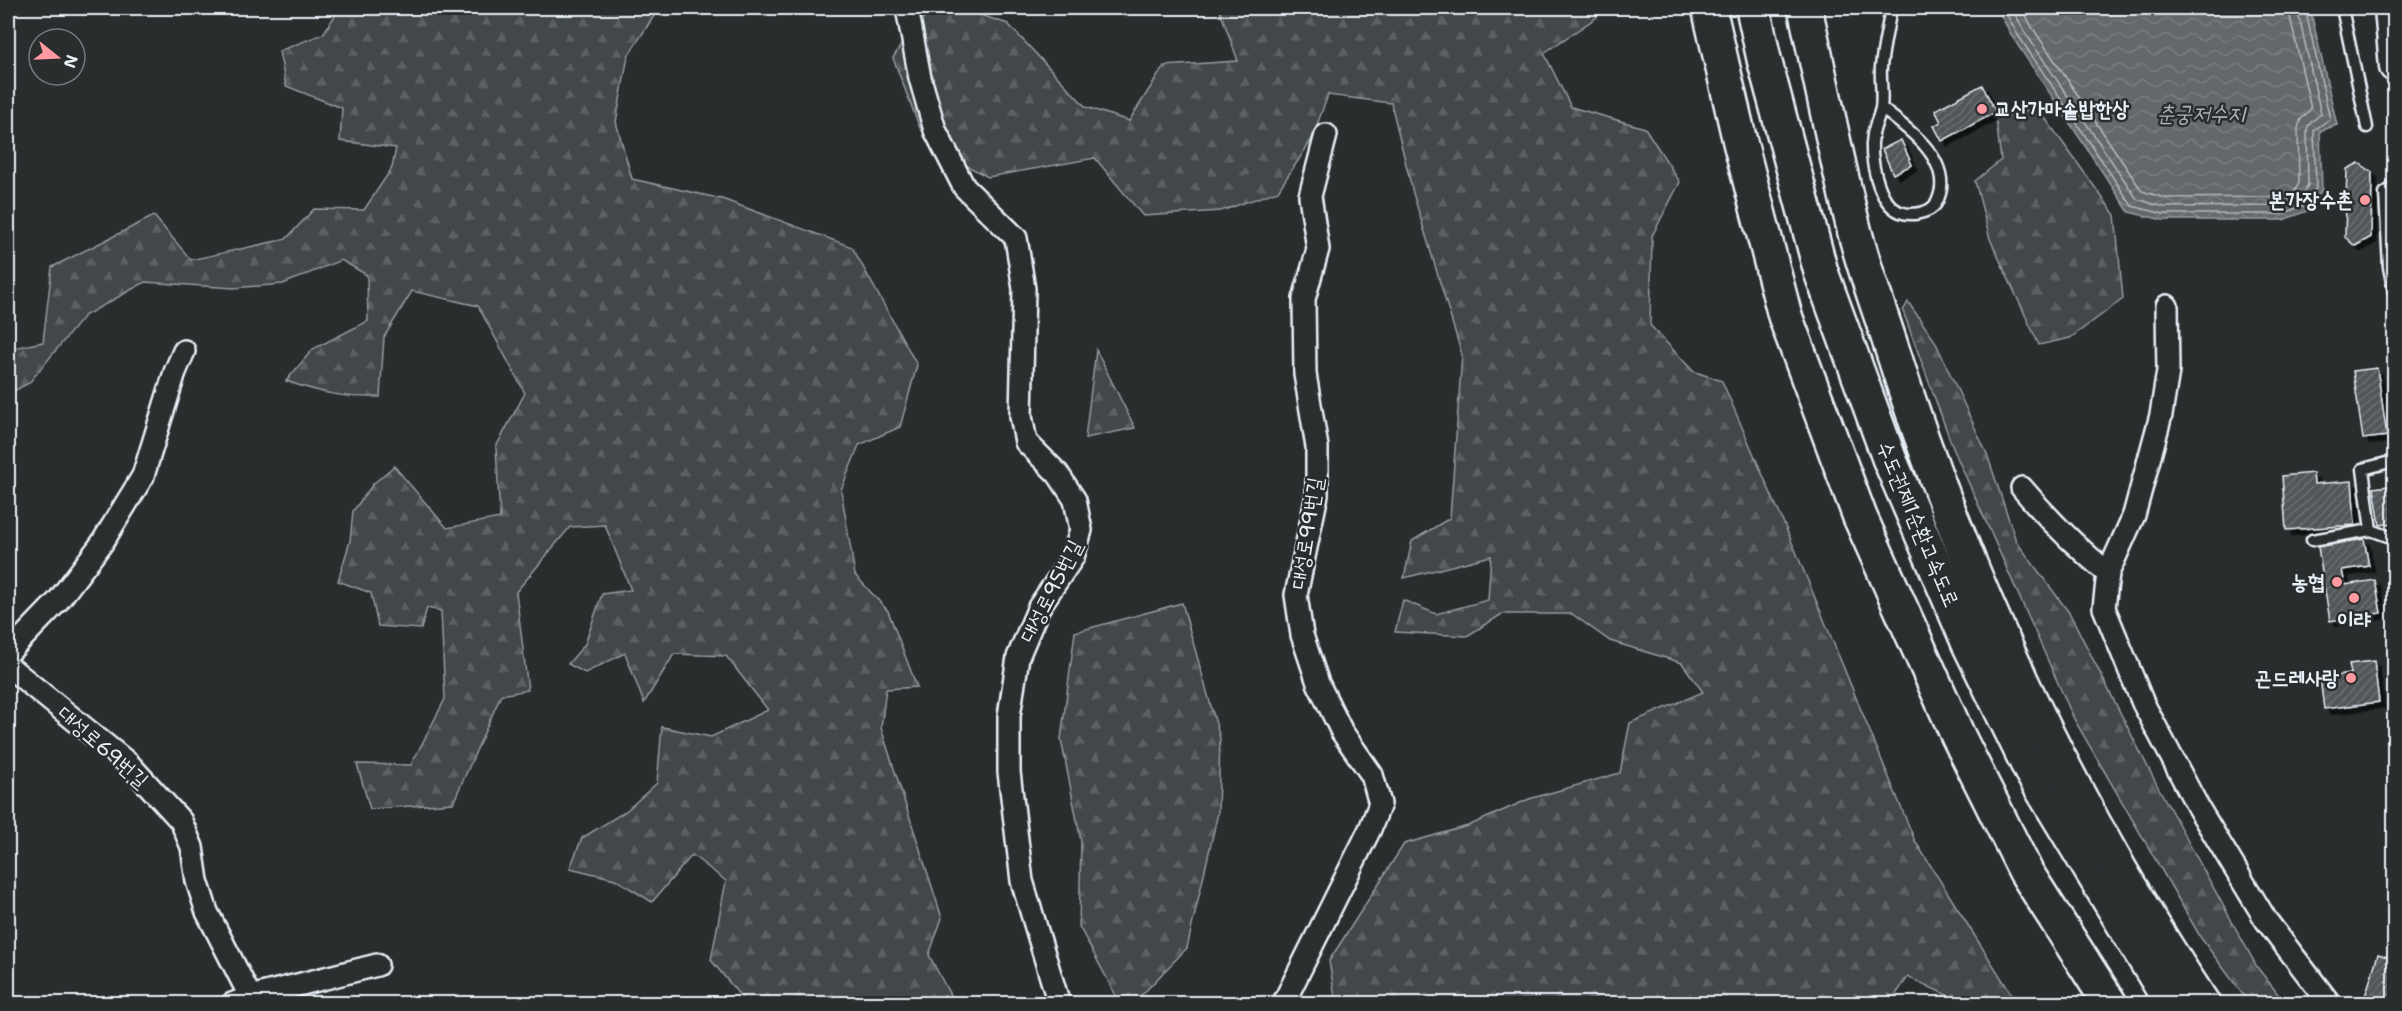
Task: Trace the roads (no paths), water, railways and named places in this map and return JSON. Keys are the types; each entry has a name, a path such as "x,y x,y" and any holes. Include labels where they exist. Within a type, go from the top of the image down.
{"highway":[{"path":"1709,8 1740,142 1785,316 1860,517 1958,736 2026,872 2110,1004"},
{"name":"수도권제1순환고속도로","path":"1753,8 1764,59 1821,272 1889,458 1969,644 2031,771 2172,1004"},
{"name":"수도권제1순환고속도로","path":"1804,8 1853,227 1916,425 1979,588 2065,768 2127,880 2203,1004"}],"street":[{"name":"대성로95번길","path":"907,8 920,78 935,130 964,187 1016,238 1024,289 1021,416 1026,442 1058,474 1075,500 1082,530 1073,558 1039,607 1018,657 1009,716 1009,772 1022,880 1059,1004"},
{"path":"2389,8 2394,66"},
{"name":"대성로99번길","path":"1282,1004 1370,829 1380,804 1372,774 1342,732 1318,684 1302,635 1296,595 1317,495 1317,447 1305,374 1304,299 1318,249 1310,196 1326,135"},
{"path":"2167,306 2168,371 2161,415 2134,515 2108,573 2104,608 2143,703 2199,809 2266,920 2330,1004"},
{"path":"8,653 58,601 102,543 143,476 183,351"},
{"path":"2022,488 2072,543 2108,573"},
{"name":"대성로69번길","path":"8,666 129,764 181,821 192,847 197,881 207,912 245,1001"},
{"path":"245,1001 377,965"}],"lane":[{"path":"1881,108 1914,134 1932,156 1942,176 1941,193 1935,205 1921,213 1904,214 1893,209 1883,197 1872,156 1873,137 1881,108 1881,66 1891,8"},
{"path":"2342,8 2367,127"},
{"path":"2394,187 2385,193 2389,267 2394,292"},
{"path":"2372,530 2363,469 2394,461"},
{"path":"2312,540 2372,530 2394,541"}],"water":[{"name":"춘궁저수지","path":"1997,8 2310,8 2337,125 2320,131 2322,189 2310,210 2283,220 2163,220 2129,212 2013,38"}],"place":[{"name":"교산가마솥밥한상","path":"1982,109"},
{"name":"본가장수촌","path":"2365,200"},
{"name":"농협","path":"2337,582"},
{"name":"이랴","path":"2354,598"},
{"name":"곤드레사랑","path":"2351,678"}]}
